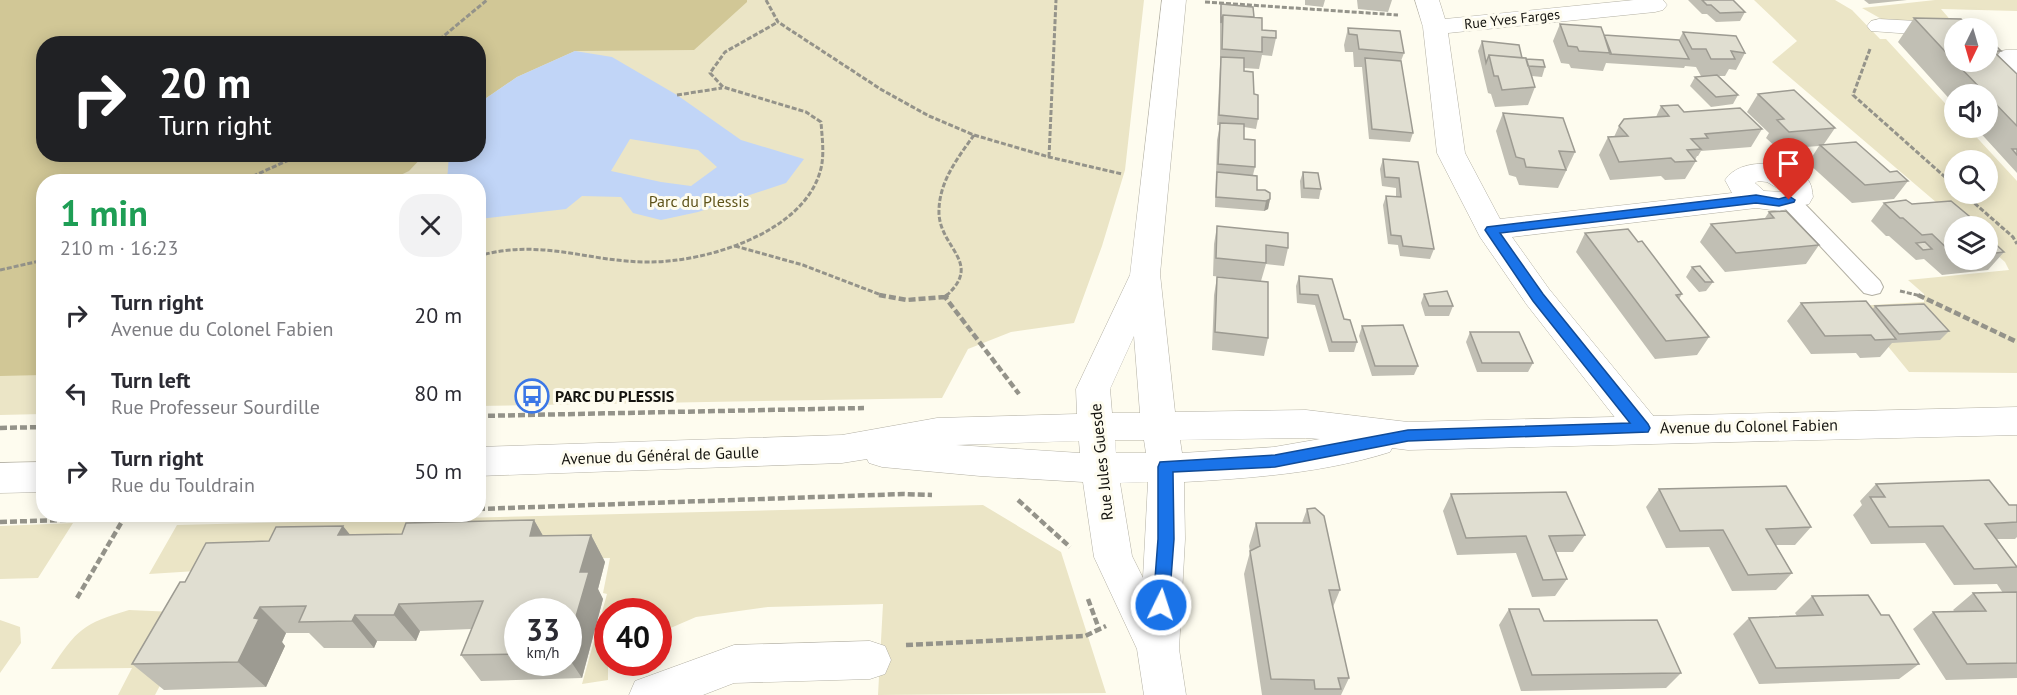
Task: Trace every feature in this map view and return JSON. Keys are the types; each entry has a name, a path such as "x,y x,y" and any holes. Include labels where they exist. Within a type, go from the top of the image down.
{"street":[{"name":"Rue Jules Guesde","path":"1165,695 1158,649 1166,539 1166,467 1154,387 1145,274 1174,0"},
{"name":"Rue Yves Farges","path":"1431,15 1655,5 1650,0"},
{"path":"1431,15 1451,153 1491,230 1538,297 1642,428"},
{"path":"1879,26 1944,29"},
{"path":"1998,48 2013,61"},
{"path":"1491,230 1756,199 1779,202 1789,200"},
{"name":"Rue Jules Guesde","path":"1145,274 1093,389 1099,468 1113,557 1158,649"},
{"name":"Avenue du Colonel Fabien","path":"1095,427 1306,424 1408,436 1642,428 2017,421"},
{"name":"Avenue du Général de Gaulle","path":"486,462 842,448 937,432 1095,427"},
{"name":"Avenue du Colonel Fabien","path":"1099,468 1275,461 1408,436"},
{"name":"Avenue du Général de Gaulle","path":"842,448 997,465 1032,464 1099,468"},
{"path":"0,478 36,477"},
{"path":"650,695 734,664 870,660"}],"lane":[{"path":"1789,200 1872,287"}],"path":[{"path":"444,36 487,0"},
{"path":"766,0 778,22 882,90 929,116 974,135 1049,157 1154,183"},
{"path":"1049,157 1056,0"},
{"path":"1207,2 1431,15"},
{"path":"723,87 710,74 725,52 778,22"},
{"path":"1879,26 1853,95 1944,176"},
{"path":"486,253 528,246 651,262 734,246 788,219 809,194 820,175 823,147 821,122 806,112 723,87 677,95"},
{"path":"734,246 813,268 891,299 920,303 945,297 961,281 961,269 939,217 941,191 946,174 974,135"},
{"path":"258,174 284,162"},
{"path":"1975,204 2013,237 2017,244"},
{"path":"0,270 36,262"},
{"path":"1872,287 1915,293 2017,342"},
{"path":"945,297 1027,404 1031,429"},
{"path":"486,416 872,408"},
{"path":"0,428 36,427"},
{"path":"1032,464 1015,498 1070,546 1074,556"},
{"path":"486,509 903,494 937,495"},
{"path":"0,522 36,521"},
{"path":"77,598 122,522"},
{"path":"1084,588 1099,629"},
{"path":"870,660 900,645 1085,636 1139,610"}],"green space":[{"name":"Parc du Plessis","path":"0,0 1144,0 1125,170 1102,246 1074,323 1011,332 968,349 942,398 486,406 486,174 36,174 36,414 0,415"},
{"path":"1754,0 1835,0 1852,10 1880,39 1886,39 1944,102 1944,138 1977,138 1988,150 1944,150 1944,204 1998,204 1998,160 2017,181 2017,373 1909,372 1855,306 1924,302 1924,294 1908,280 2009,270 1998,256 1998,216 1952,216 1772,62 1797,41"},
{"path":"1935,0 2017,0 2017,11 1941,9 1949,18 1944,18 1944,24 1885,21 1862,8"},
{"path":"983,505 1061,552 1106,693 878,695 883,604 768,607 696,617 672,627 672,598 606,598 607,594 603,593 610,558 290,565 149,574 177,525 298,522 486,522 486,517"},
{"path":"73,523 38,578 0,579 0,526"},
{"path":"129,610 198,613 155,695 118,695 132,668 51,669 67,645 82,630 101,619"},
{"path":"0,620 20,627 21,643 0,673"},
{"path":"594,641 594,676 608,676 608,680 582,684"}],"shaded area":[{"path":"0,0 747,0 694,50 575,51 517,77 486,98 486,36 36,36 36,162 417,162 403,174 36,174 36,375 0,376"}],"water":[{"path":"575,51 612,57 677,95 741,140 804,159 786,183 698,212 661,220 633,213 621,197 582,196 566,209 486,218 486,174 448,174 448,162 486,162 486,98 517,77","holes":["630,139 698,150 717,167 691,186 611,171"]}],"building":[{"path":"1702,0 1733,0 1745,12 1720,13"},
{"path":"1221,4 1253,7 1254,17 1223,15 1221,23"},
{"path":"1223,15 1262,18 1262,30 1276,31 1276,38 1262,37 1262,52 1222,49"},
{"path":"1914,18 1944,19 1944,50"},
{"path":"1560,24 1601,27 1611,53 1579,51 1577,47 1568,46"},
{"path":"1348,28 1400,31 1404,53 1359,49 1357,35 1349,34"},
{"path":"1683,32 1736,36 1745,53 1731,51 1735,59 1711,59 1706,49 1692,49"},
{"path":"1604,35 1679,40 1689,59 1610,54"},
{"path":"1482,41 1519,45 1522,58 1489,55 1486,63"},
{"path":"1489,55 1526,58 1535,87 1502,90 1498,76 1494,76"},
{"path":"1998,56 2017,74 2017,126 1998,106 1998,84 1976,84 1965,72 1998,72"},
{"path":"1221,57 1244,58 1244,71 1253,72 1254,94 1258,95 1258,119 1219,115"},
{"path":"1365,58 1401,61 1413,133 1372,129"},
{"path":"1526,59 1543,60 1545,67 1528,66"},
{"path":"1717,75 1738,95 1716,97 1695,77"},
{"path":"1794,90 1835,128 1789,132 1777,120 1784,119 1758,94"},
{"path":"1678,105 1684,112 1740,108 1762,129 1705,134 1708,138 1691,139 1701,149 1687,150 1696,161 1675,162 1671,158 1619,162 1608,137 1628,136 1619,126 1624,119 1669,116 1661,106"},
{"path":"1503,113 1563,118 1575,152 1559,151 1566,170 1526,167 1524,159 1516,157"},
{"path":"1220,123 1244,124 1244,139 1255,140 1255,167 1218,164"},
{"path":"1856,142 1890,172 1897,171 1908,181 1865,185 1820,145"},
{"path":"1383,159 1418,162 1434,249 1403,246 1401,236 1391,235 1386,196 1401,197 1399,178 1385,177"},
{"path":"1217,172 1257,176 1257,190 1270,193 1270,199 1266,201 1216,197"},
{"path":"1303,172 1318,173 1321,189 1304,188"},
{"path":"1906,200 1912,204 1944,202 1944,204 1955,204 1969,216 1944,216 1944,245 1932,234 1922,235 1884,203"},
{"path":"1786,211 1819,245 1736,253 1711,224 1774,218 1769,212"},
{"path":"1217,226 1288,233 1288,248 1266,245 1266,263 1216,258"},
{"path":"1628,229 1638,242 1642,241 1682,294 1676,295 1709,337 1666,341 1585,233"},
{"path":"1925,242 1932,249 1923,250 1916,243"},
{"path":"1700,266 1713,282 1705,282 1692,267"},
{"path":"1299,276 1332,279 1344,319 1350,320 1357,342 1332,342 1318,295 1300,294"},
{"path":"1217,277 1268,282 1268,338 1215,332"},
{"path":"1447,291 1453,306 1429,306 1424,294"},
{"path":"1866,301 1896,339 1875,340 1871,335 1825,336 1801,303"},
{"path":"1924,304 1949,331 1899,334 1875,306"},
{"path":"1403,325 1418,366 1375,366 1362,326"},
{"path":"1470,332 1519,332 1533,363 1482,363"},
{"path":"1989,480 2009,505 2017,505 2017,522 1985,524 2017,567 1974,569 1943,526 1889,527 1870,497 1885,497 1876,484"},
{"path":"1786,486 1811,527 1766,529 1792,573 1748,575 1723,530 1680,531 1659,489"},
{"path":"1566,492 1585,535 1549,536 1567,579 1543,580 1526,536 1466,538 1451,494"},
{"path":"1315,508 1324,516 1340,590 1329,590 1349,678 1338,678 1341,689 1315,689 1314,680 1271,679 1250,551 1260,546 1256,523 1310,523 1307,509"},
{"path":"534,520 530,536 591,535 580,572 589,572 581,598 504,598 504,654 461,655 483,601 399,604 394,615 355,615 352,621 299,622 306,606 260,607 254,618 259,619 238,662 132,664 180,582 185,582 206,543 269,541 276,527 343,526 338,535 402,534 406,523"},
{"path":"2017,592 2017,663 1967,664 1933,612 1986,611 1973,593"},
{"path":"1868,595 1881,615 1889,615 1919,664 1776,668 1749,618 1823,615 1812,596"},
{"path":"1509,609 1539,609 1544,621 1657,620 1681,673 1532,675"}],"place":[{"name":"PARC DU PLESSIS","path":"532,396"}],"route":[{"path":"1161,605 1166,539 1166,467 1275,461 1408,436 1642,428 1538,297 1491,230 1756,199 1779,202 1789,200"}]}
